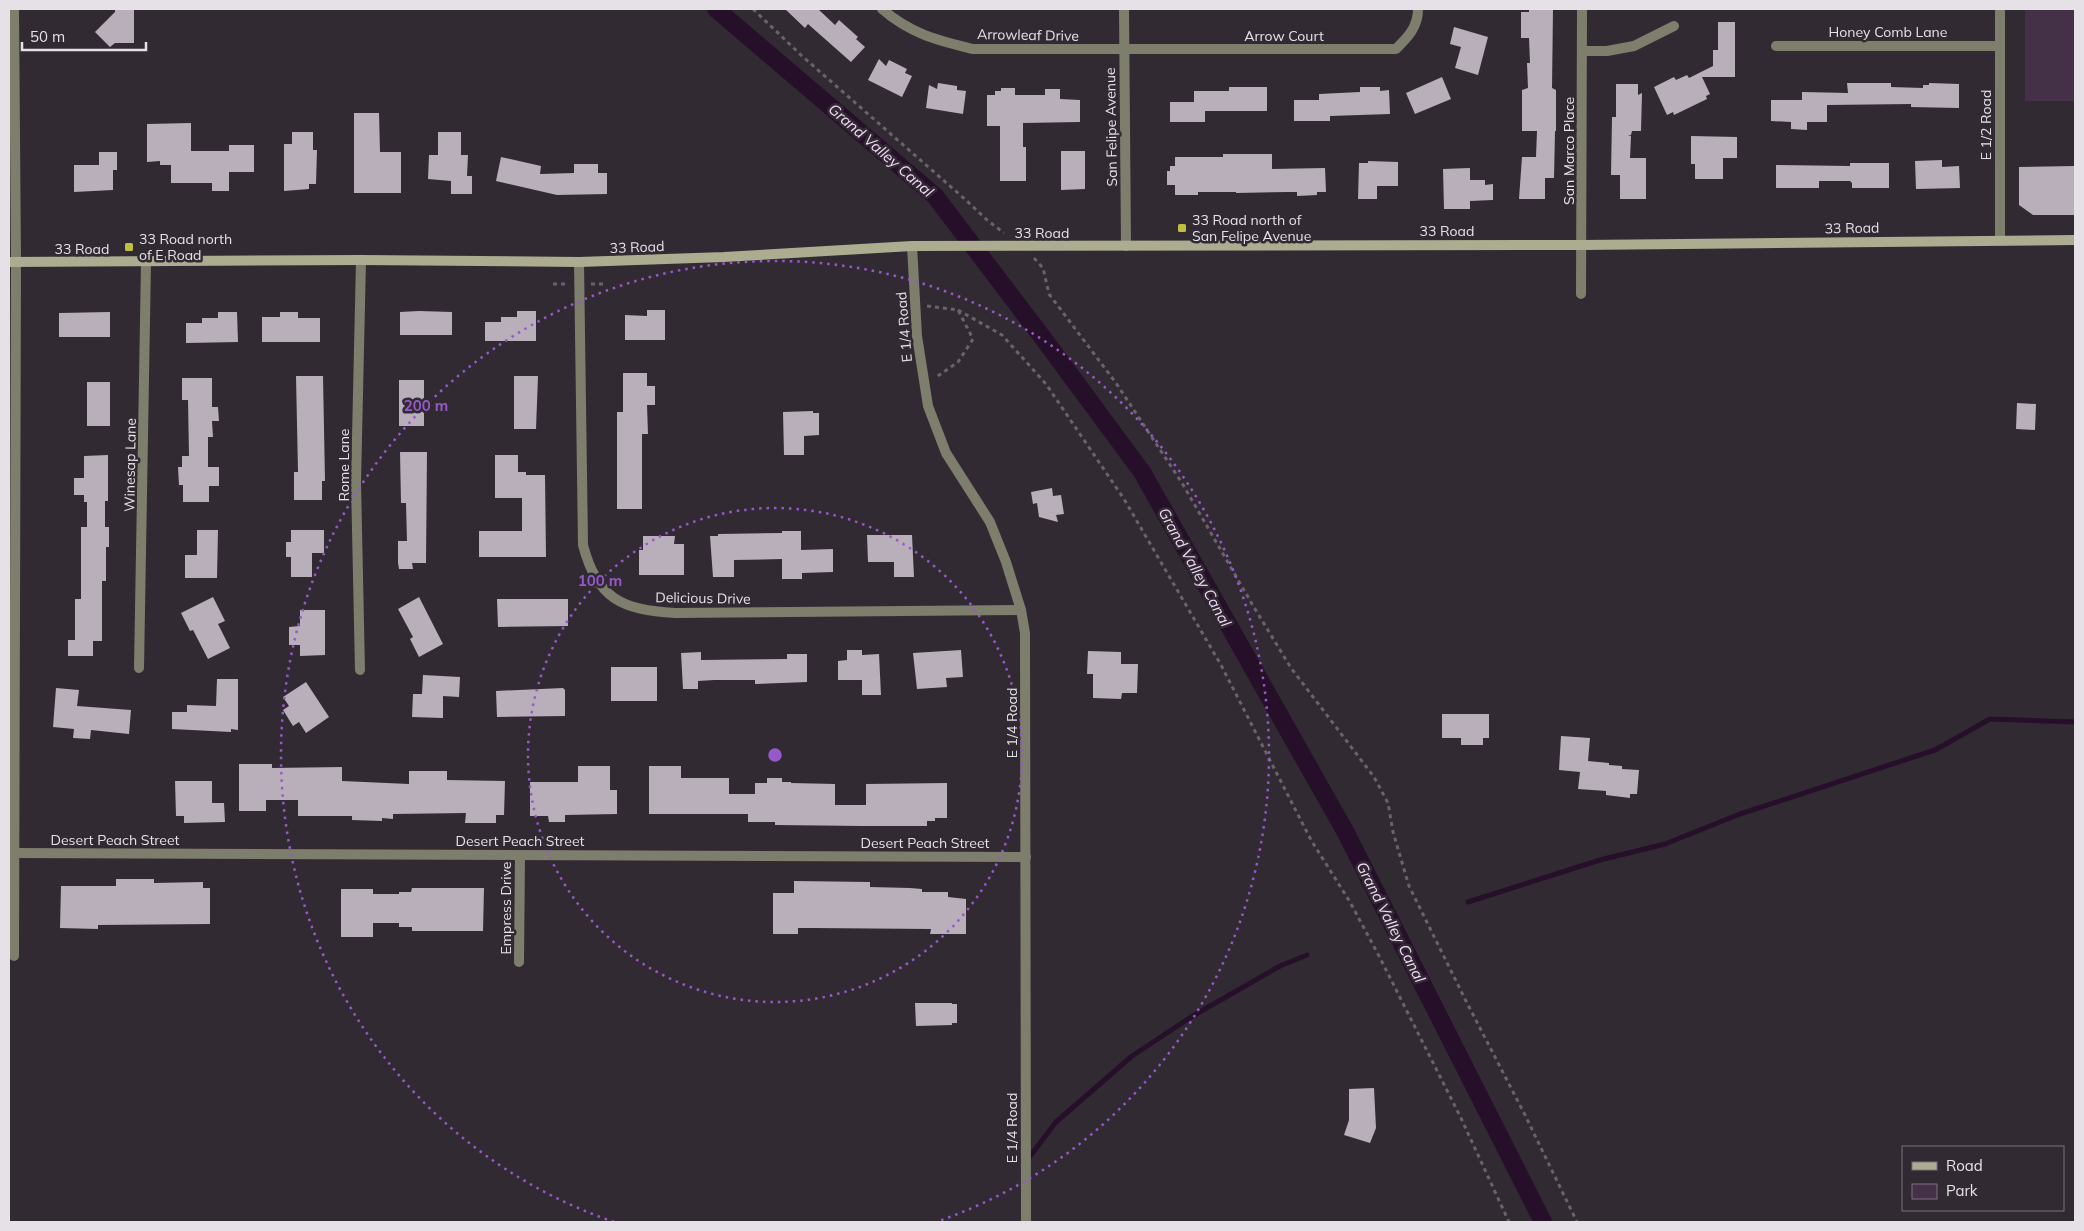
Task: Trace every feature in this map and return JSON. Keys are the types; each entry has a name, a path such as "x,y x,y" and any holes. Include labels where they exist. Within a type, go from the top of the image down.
{"main road":[{"name":"33 Road","path":"12,262 361,260 579,262 724,257 912,246 1582,245 2075,240"}],"street":[{"path":"14,9 12,114 14,956"},
{"name":"Arrowleaf Drive","path":"882,9 896,20 931,39 973,49 1124,49"},
{"name":"San Felipe Avenue","path":"1124,9 1126,246"},
{"name":"Arrow Court","path":"1124,49 1396,49 1411,34 1418,18 1418,9"},
{"name":"San Marco Place","path":"1581,294 1582,9"},
{"name":"E 1/2 Road","path":"2000,9 2000,240"},
{"path":"1583,51 1607,51 1634,46 1674,26"},
{"name":"Honey Comb Lane","path":"1776,46 2000,46"},
{"name":"E 1/4 Road","path":"912,246 917,336 928,406 946,453 990,522 1006,562 1021,610 1025,633 1026,1222"},
{"name":"Rome Lane","path":"360,670 356,482 361,260"},
{"name":"Winesap Lane","path":"140,668 146,262"},
{"name":"Delicious Drive","path":"579,262 583,545 593,575 602,588 615,599 635,608 654,612 675,613 1021,610"},
{"name":"Desert Peach Street","path":"14,853 1026,857"},
{"name":"Empress Drive","path":"519,962 520,855"}],"path":[{"path":"753,9 802,56 967,200 987,220 1023,247 1044,268 1049,294 1116,383 1182,483 1291,668 1374,777 1388,803 1393,832 1409,886 1577,1222"},
{"path":"915,304 958,310 1002,335 1046,384 1124,499 1221,665 1311,840 1350,902 1375,948 1460,1116 1509,1222"},
{"path":"925,386 958,362 973,339 958,310"}],"green space":[{"path":"2025,9 2075,9 2075,101 2025,101"}],"building":[{"path":"115,9 134,9 134,43 115,43 110,47 95,32 115,12"},
{"path":"785,9 818,9 835,25 839,20 858,37 856,39 865,47 851,62 808,24 805,28"},
{"path":"1529,9 1553,9 1552,88 1556,90 1556,131 1554,178 1545,178 1545,199 1519,199 1522,157 1536,157 1537,131 1522,131 1522,90 1528,88 1527,63 1530,63 1529,38 1521,38 1521,12 1529,12"},
{"path":"1718,22 1735,22 1735,77 1702,77 1710,94 1706,96 1707,99 1674,115 1673,112 1667,115 1654,87 1674,77 1676,80 1687,75 1689,78 1713,66 1713,50 1718,50"},
{"path":"1454,27 1488,37 1478,75 1455,68 1461,47 1450,44"},
{"path":"879,59 886,66 889,60 907,69 905,73 912,76 902,97 868,80"},
{"path":"1442,77 1451,99 1415,114 1406,93"},
{"path":"938,83 957,86 957,90 966,91 963,114 926,108 929,85 937,89"},
{"path":"1847,83 1891,83 1891,87 1923,88 1923,85 1929,85 1929,83 1959,84 1959,108 1911,107 1911,104 1827,105 1827,122 1807,122 1807,130 1791,129 1791,122 1771,121 1771,100 1802,100 1802,92 1848,93"},
{"path":"1616,84 1638,84 1638,95 1642,93 1641,131 1632,131 1631,135 1628,136 1631,136 1630,158 1646,158 1646,199 1620,199 1620,175 1611,175 1612,117 1616,117"},
{"path":"1229,87 1267,87 1267,111 1205,111 1205,122 1170,122 1170,102 1194,102 1194,91 1229,91"},
{"path":"1360,87 1380,87 1380,91 1389,90 1390,114 1330,116 1330,121 1294,121 1294,100 1319,100 1319,94 1360,92"},
{"path":"1001,88 1015,88 1015,95 1045,95 1045,89 1060,89 1060,99 1080,100 1080,122 1023,123 1023,147 1026,147 1026,181 1000,181 1000,126 987,126 987,95 995,95 995,91 1001,91"},
{"path":"354,113 379,113 380,152 401,152 401,193 354,193"},
{"path":"191,123 191,151 229,151 229,145 254,145 254,172 229,172 229,191 212,191 212,183 171,183 171,165 160,165 160,161 147,162 147,124"},
{"path":"292,132 313,132 313,150 317,150 316,184 309,184 309,189 284,191 284,144 292,144"},
{"path":"438,132 461,132 461,155 468,155 467,176 472,176 472,194 451,194 451,181 428,179 429,155 438,155"},
{"path":"1691,136 1737,137 1737,158 1723,158 1723,179 1695,179 1695,164 1691,164"},
{"path":"1061,151 1085,151 1085,189 1061,190"},
{"path":"99,152 117,152 117,170 113,170 113,190 74,192 74,165 99,165"},
{"path":"1223,154 1272,154 1272,169 1325,168 1326,192 1317,192 1317,195 1297,196 1297,192 1198,192 1198,195 1175,195 1175,185 1167,185 1167,171 1170,171 1170,166 1175,166 1175,157 1223,157"},
{"path":"501,157 541,166 540,174 574,173 574,164 598,164 598,173 607,173 607,194 557,195 496,181"},
{"path":"1942,160 1942,167 1959,166 1960,188 1916,189 1915,161"},
{"path":"1368,161 1398,162 1398,186 1377,186 1377,199 1358,199 1359,163 1368,163"},
{"path":"1850,163 1889,163 1889,188 1852,188 1850,181 1819,181 1819,188 1776,188 1776,165 1850,166"},
{"path":"2075,166 2075,215 2033,215 2019,205 2019,167"},
{"path":"1470,168 1470,180 1485,180 1485,185 1493,184 1493,200 1470,201 1470,209 1444,209 1443,169"},
{"path":"647,310 665,310 665,340 625,340 625,315 647,316"},
{"path":"517,311 536,311 536,341 485,341 485,322 501,322 501,317 517,317"},
{"path":"110,312 110,337 59,337 59,313"},
{"path":"218,312 237,312 238,342 186,343 186,323 202,323 202,318 218,318"},
{"path":"280,312 298,312 298,318 320,318 320,342 262,342 262,317 280,317"},
{"path":"400,312 452,312 452,335 400,335"},
{"path":"623,373 647,373 647,386 655,386 655,405 647,405 648,434 642,434 642,509 617,509 617,412 623,412"},
{"path":"296,376 323,376 325,481 322,481 322,500 294,500 294,472 298,472"},
{"path":"514,376 538,376 536,429 514,429"},
{"path":"182,378 212,378 212,407 218,407 219,421 212,421 213,437 208,437 208,467 219,467 219,486 209,486 209,502 183,502 183,485 179,485 178,467 182,467 182,456 189,456 188,400 182,400"},
{"path":"399,380 424,380 424,426 399,426"},
{"path":"87,382 110,382 110,426 87,426"},
{"path":"2017,403 2036,404 2035,430 2016,429"},
{"path":"813,411 813,413 819,413 819,435 804,436 804,455 784,455 783,412"},
{"path":"400,452 427,452 426,563 412,563 413,569 399,569 398,563 398,541 407,541 406,503 401,503"},
{"path":"108,455 108,501 105,501 105,527 109,527 109,547 106,547 106,581 102,581 102,641 93,641 93,656 68,656 68,640 75,640 75,599 81,599 81,527 87,527 87,502 84,502 84,495 74,495 74,478 84,478 84,456"},
{"path":"495,455 518,455 518,472 526,472 526,475 545,475 546,557 479,557 479,531 522,531 522,498 495,498"},
{"path":"1052,488 1053,496 1061,495 1064,514 1056,515 1058,522 1039,517 1037,503 1033,504 1031,492"},
{"path":"197,530 218,530 217,578 185,578 185,555 197,555"},
{"path":"291,530 324,530 324,553 312,553 312,577 291,577 291,557 286,557 286,542 291,542"},
{"path":"782,531 801,531 801,550 833,549 833,572 802,573 802,579 782,579 782,559 734,560 734,577 713,577 710,536 718,536 718,534 782,533"},
{"path":"867,535 912,535 914,577 894,577 894,562 868,562"},
{"path":"643,536 675,536 674,544 684,544 684,575 639,575 639,550 643,550"},
{"path":"213,597 225,621 218,624 230,648 208,659 193,630 190,631 181,613"},
{"path":"419,597 443,644 419,657 410,639 413,637 398,609"},
{"path":"497,599 568,599 568,626 498,627"},
{"path":"300,610 325,610 325,655 300,656 300,645 289,645 289,627 300,626"},
{"path":"847,650 862,650 862,655 879,654 881,695 862,695 862,680 838,680 838,661 847,660"},
{"path":"961,650 963,677 946,678 947,687 917,689 913,653"},
{"path":"1088,651 1121,652 1121,664 1138,664 1137,693 1122,693 1121,699 1093,698 1093,674 1087,674"},
{"path":"701,652 701,660 787,659 787,654 807,654 807,682 755,684 755,680 714,680 698,681 698,689 683,689 681,653"},
{"path":"611,667 657,667 657,701 611,701"},
{"path":"423,675 460,677 459,697 443,696 443,718 412,717 413,694 422,694"},
{"path":"217,679 238,679 238,730 231,729 231,732 172,729 172,712 187,712 187,705 216,706"},
{"path":"306,682 329,717 306,733 299,722 293,726 283,710 289,706 283,697"},
{"path":"56,688 79,690 77,706 131,710 129,734 91,730 90,739 73,738 74,729 53,727"},
{"path":"563,688 565,690 565,716 497,717 496,691"},
{"path":"1442,714 1489,714 1489,738 1483,738 1483,745 1461,745 1461,738 1442,738"},
{"path":"1561,736 1590,738 1588,761 1622,766 1622,769 1639,770 1637,794 1630,794 1630,798 1606,795 1606,791 1578,789 1580,772 1559,770"},
{"path":"239,764 272,764 272,768 342,767 342,781 409,784 409,771 447,771 447,780 505,781 504,815 496,815 496,823 465,823 466,813 393,814 393,819 382,818 382,821 352,820 352,816 298,816 298,800 266,800 266,811 239,811"},
{"path":"578,766 610,766 610,790 617,790 617,814 565,815 565,822 549,822 548,816 530,816 530,782 578,782"},
{"path":"649,766 681,766 681,778 729,778 729,794 755,794 755,783 767,783 767,778 782,778 782,782 791,783 835,784 835,805 866,805 866,784 947,783 947,818 935,818 935,821 927,821 927,826 775,825 775,822 748,822 748,814 649,814"},
{"path":"175,781 212,781 212,803 224,803 225,822 184,823 184,816 176,816"},
{"path":"116,879 154,879 154,883 203,882 203,888 210,888 210,924 98,925 98,929 60,928 61,886 116,886"},
{"path":"794,881 870,882 870,887 922,889 922,892 948,892 948,897 966,899 966,934 930,934 931,929 798,928 798,934 773,934 773,893 794,893"},
{"path":"412,888 484,888 483,931 412,931 412,927 399,927 399,923 373,923 373,937 341,937 341,889 373,889 373,894 399,894 399,892 411,892"},
{"path":"915,1003 957,1004 957,1023 952,1023 952,1025 916,1026"},
{"path":"1374,1088 1376,1128 1370,1143 1344,1135 1349,1120 1349,1089"}],"waterway":[{"name":"Grand Valley Canal","path":"716,9 935,196 1142,472 1345,831 1543,1222"},
{"path":"1468,902 1600,860 1665,844 1740,814 1935,750 1990,719 2075,722"},
{"path":"1028,1159 1056,1122 1132,1056 1191,1017 1280,966 1307,955"}],"place":[{"name":"33 Road north of San Felipe Avenue","path":"1182,228"},
{"name":"33 Road north of E Road","path":"129,247"}]}
